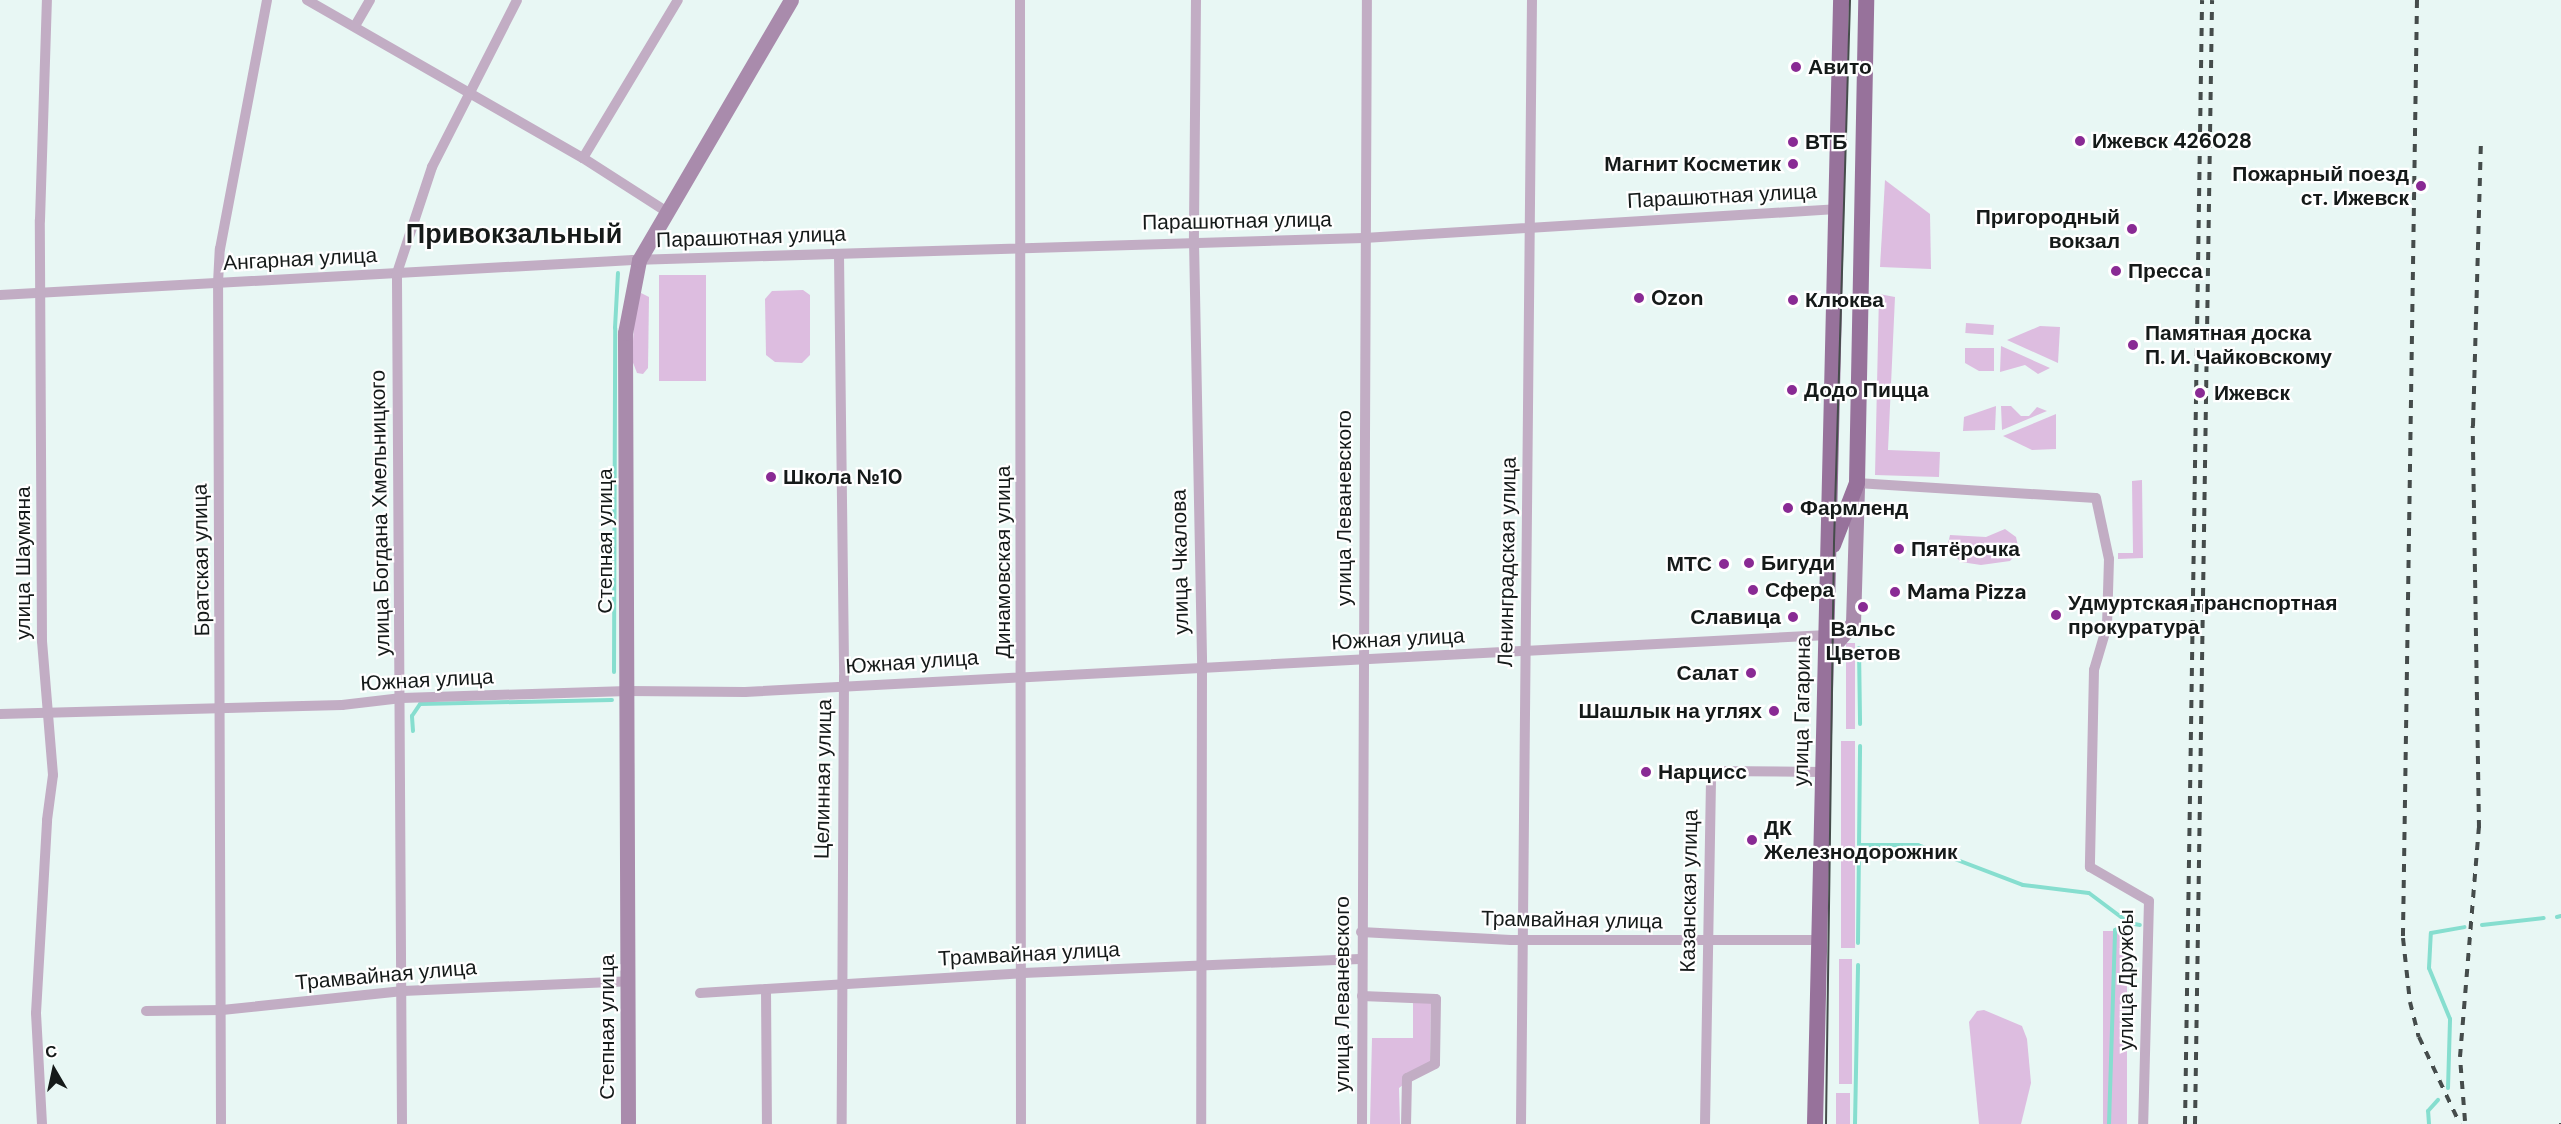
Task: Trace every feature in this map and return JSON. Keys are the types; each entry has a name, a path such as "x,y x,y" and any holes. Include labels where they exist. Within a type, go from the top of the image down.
{"main road":[{"name":"улица Гагарина","path":"1815,1124 1841,0"},
{"name":"улица Гагарина","path":"1829,551 1857,483 1866,0"}],"street":[{"name":"улица Шаумяна","path":"42,1124 36,1013 47,820 53,775 42,641 42,292 47,0"},
{"name":"Братская улица","path":"221,1124 222,708 218,283 220,249 267,0"},
{"name":"Парашютная улица","path":"307,0 355,26 467,94 584,158 667,212"},
{"path":"355,26 370,0"},
{"name":"улица Богдана Хмельницкого","path":"402,1124 402,698 397,273 432,167 467,94 517,0"},
{"path":"584,158 678,0"},
{"name":"Степная улица","path":"628,1124 625,333 639,260 791,0"},
{"name":"Динамовская улица","path":"1020,0 1023,674 1021,1124"},
{"name":"улица Чкалова","path":"1196,0 1194,241 1202,667 1201,1124"},
{"name":"улица Леваневского","path":"1362,1124 1360,959 1367,0"},
{"name":"Ленинградская улица","path":"1521,1124 1532,0"},
{"name":"Парашютная улица","path":"639,260 839,255 1194,241 1364,238 1531,225 1836,209"},
{"name":"Целинная улица","path":"839,255 844,686 842,1124"},
{"name":"Ангарная улица","path":"0,295 639,260"},
{"path":"1826,655 1853,623 1857,483"},
{"name":"улица Дружбы","path":"1857,483 2096,498 2109,560 2107,626 2094,670 2090,867 2149,902 2144,1124"},
{"name":"Южная улица","path":"0,714 342,705 402,698 628,692 746,692 1023,674 1526,653 1827,636"},
{"name":"Казанская улица","path":"1705,1124 1711,771 1823,772"},
{"name":"Трамвайная улица","path":"1361,932 1524,940 1819,940"},
{"name":"Трамвайная улица","path":"700,993 1023,973 1360,959"},
{"name":"Трамвайная улица","path":"146,1011 222,1010 403,991 629,981"},
{"path":"766,989 767,1124"},
{"path":"1362,996 1436,999 1435,1065 1407,1078 1406,1124"}],"shaded area":[{"path":"1885,180 1930,214 1931,269 1880,267"},
{"path":"659,275 706,275 706,381 659,381"},
{"path":"803,290 810,295 810,355 802,363 775,362 766,355 765,299 772,291"},
{"path":"641,293 649,297 648,368 643,374 637,373 632,360 635,302"},
{"path":"1879,294 1895,297 1888,450 1940,452 1939,477 1875,475"},
{"path":"1966,323 1994,325 1993,335 1965,333"},
{"path":"2040,326 2060,327 2058,363 2007,340"},
{"path":"2001,346 2050,368 2038,374 2025,365 2000,372"},
{"path":"1965,348 1994,348 1994,371 1979,371 1965,363"},
{"path":"1996,406 1995,430 1963,431 1964,417"},
{"path":"2001,406 2011,406 2021,416 2029,416 2037,407 2047,411 2002,430"},
{"path":"2056,414 2056,449 2032,450 2003,436"},
{"path":"2142,480 2143,558 2118,559 2118,553 2133,553 2132,481"},
{"path":"2005,529 2016,537 2019,551 2010,561 1981,565 1961,562 1947,548 1950,535 1986,537"},
{"path":"1846,643 1855,643 1855,729 1846,729"},
{"path":"1841,741 1855,741 1855,948 1841,948"},
{"path":"2103,931 2127,931 2127,1124 2103,1124"},
{"path":"1839,959 1852,959 1852,1084 1839,1084"},
{"path":"1413,1000 1431,1002 1430,1064 1399,1088 1400,1124 1370,1124 1372,1038 1413,1038"},
{"path":"1984,1010 2022,1026 2027,1039 2031,1083 2021,1124 1979,1124 1969,1022 1977,1011"},
{"path":"1836,1093 1850,1093 1850,1124 1836,1124"}],"waterway":[{"path":"614,672 615,328 618,273"},
{"path":"1859,648 1860,724"},
{"path":"413,731 412,716 420,704 612,700"},
{"path":"1858,943 1860,746"},
{"path":"1860,845 1918,845 2023,885 2089,893 2129,923"},
{"path":"2557,917 2561,916"},
{"path":"2482,925 2544,918"},
{"path":"2109,1124 2115,930 2129,923 2140,925"},
{"path":"2448,1088 2450,1019 2429,968 2431,933 2464,927"},
{"path":"1855,1124 1858,965"},
{"path":"2429,1124 2428,1111 2438,1100"}],"tram line":[{"path":"1826,1124 1834,543 1850,0"}],"railway":[{"path":"2185,1124 2202,0"},
{"path":"2195,1124 2212,0"},
{"path":"2417,0 2403,938 2410,1002 2419,1037 2460,1124"},
{"path":"2465,1121 2460,1057 2479,828 2473,426 2481,141"}],"place":[{"name":"Авито","path":"1796,67"},
{"name":"Ижевск 426028","path":"2080,141"},
{"name":"ВТБ","path":"1793,142"},
{"name":"Магнит Косметик","path":"1793,164"},
{"name":"Пожарный поезд ст. Ижевск","path":"2421,186"},
{"name":"Пригородный вокзал","path":"2132,229"},
{"name":"Пресса","path":"2116,271"},
{"name":"Ozon","path":"1639,298"},
{"name":"Клюква","path":"1793,300"},
{"name":"Памятная доска П. И. Чайковскому","path":"2133,345"},
{"name":"Додо Пицца","path":"1792,390"},
{"name":"Ижевск","path":"2200,393"},
{"name":"Школа №10","path":"771,477"},
{"name":"Фармленд","path":"1788,508"},
{"name":"Пятёрочка","path":"1899,549"},
{"name":"Бигуди","path":"1749,563"},
{"name":"МТС","path":"1724,564"},
{"name":"Сфера","path":"1753,590"},
{"name":"Mama Pizza","path":"1895,592"},
{"name":"Вальс Цветов","path":"1863,607"},
{"name":"Удмуртская транспортная прокуратура","path":"2056,615"},
{"name":"Славица","path":"1793,617"},
{"name":"Салат","path":"1751,673"},
{"name":"Шашлык на углях","path":"1774,711"},
{"name":"Нарцисс","path":"1646,772"},
{"name":"ДК Железнодорожник","path":"1752,840"}],"district":[{"name":"Привокзальный","path":"514,234"}]}
